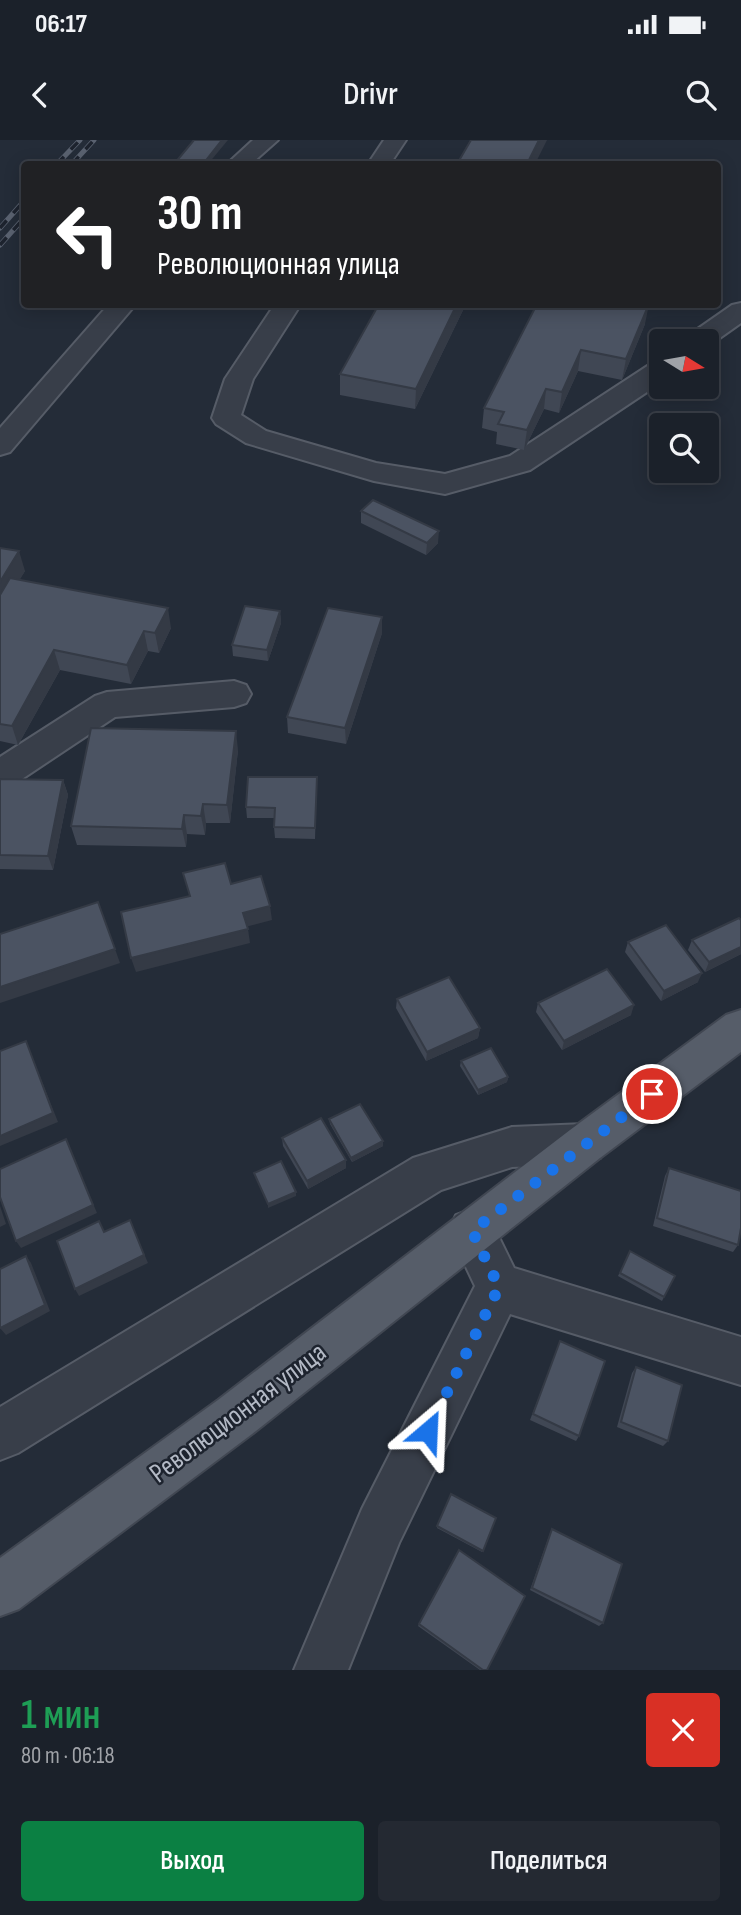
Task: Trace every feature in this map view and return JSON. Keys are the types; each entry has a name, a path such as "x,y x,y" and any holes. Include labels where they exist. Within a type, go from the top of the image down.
{"main road":[{"name":"Революционная улица","path":"0,1590 235,1417 585,1144 741,1028"}],"street":[{"path":"227,161 230,150 238,140"},
{"path":"242,161 267,140"},
{"path":"381,161 395,140"},
{"path":"0,446 120,308"},
{"path":"285,308 239,379 226,418 256,436 374,471 445,484 520,463 649,378"},
{"path":"718,329 737,318"},
{"path":"0,775 107,705 234,694"},
{"path":"0,1435 429,1173 512,1147 585,1144"},
{"path":"472,1231 499,1287 741,1361"},
{"path":"321,1670 380,1527 499,1287"}],"building":[{"path":"194,140 222,140 205,161 176,161"},
{"path":"471,140 539,140 528,161 459,161"},
{"path":"377,308 455,308 416,389 340,374"},
{"path":"535,308 647,308 626,359 581,350 562,392 546,389 527,430 498,424 504,412 484,408"},
{"path":"373,500 439,531 427,543 361,511"},
{"path":"0,548 19,551 0,582"},
{"path":"10,578 168,608 155,633 144,631 127,665 54,650 12,726 0,724 0,595"},
{"path":"245,606 280,611 267,650 232,645"},
{"path":"328,608 382,617 345,728 287,717"},
{"path":"91,728 236,731 227,805 203,804 201,816 184,815 182,829 71,826"},
{"path":"248,777 317,777 315,828 274,827 275,808 246,807"},
{"path":"0,779 63,780 48,856 0,855"},
{"path":"225,863 231,884 261,876 270,906 243,913 248,929 131,958 121,912 190,896 183,873"},
{"path":"98,902 115,949 0,987 0,934"},
{"path":"739,918 741,947 709,962 692,940"},
{"path":"666,925 702,973 664,991 628,942"},
{"path":"607,969 634,1005 564,1041 538,1003"},
{"path":"449,977 480,1028 427,1052 397,999"},
{"path":"26,1041 53,1113 0,1136 0,1051"},
{"path":"491,1048 508,1077 478,1090 461,1061"},
{"path":"360,1104 383,1141 351,1158 329,1119"},
{"path":"321,1118 346,1160 307,1181 282,1138"},
{"path":"66,1139 93,1205 16,1241 0,1197 0,1169"},
{"path":"281,1161 296,1192 268,1204 254,1173"},
{"path":"669,1168 741,1191 738,1245 657,1218"},
{"path":"130,1220 144,1255 75,1289 57,1241 99,1221 104,1232"},
{"path":"630,1251 675,1276 664,1297 620,1273"},
{"path":"26,1256 45,1305 0,1328 0,1269"},
{"path":"560,1341 605,1361 579,1436 533,1414"},
{"path":"636,1367 682,1385 668,1441 621,1422"},
{"path":"451,1494 496,1518 483,1551 437,1526"},
{"path":"552,1529 622,1564 603,1623 532,1588"},
{"path":"459,1550 525,1596 487,1670 483,1670 419,1624"}],"railway":[{"path":"60,161 80,140"},
{"path":"75,161 94,140"},
{"path":"0,228 21,204"},
{"path":"0,245 21,221"}],"route":[{"path":"428,1431 499,1287 472,1231 652,1094"}]}
